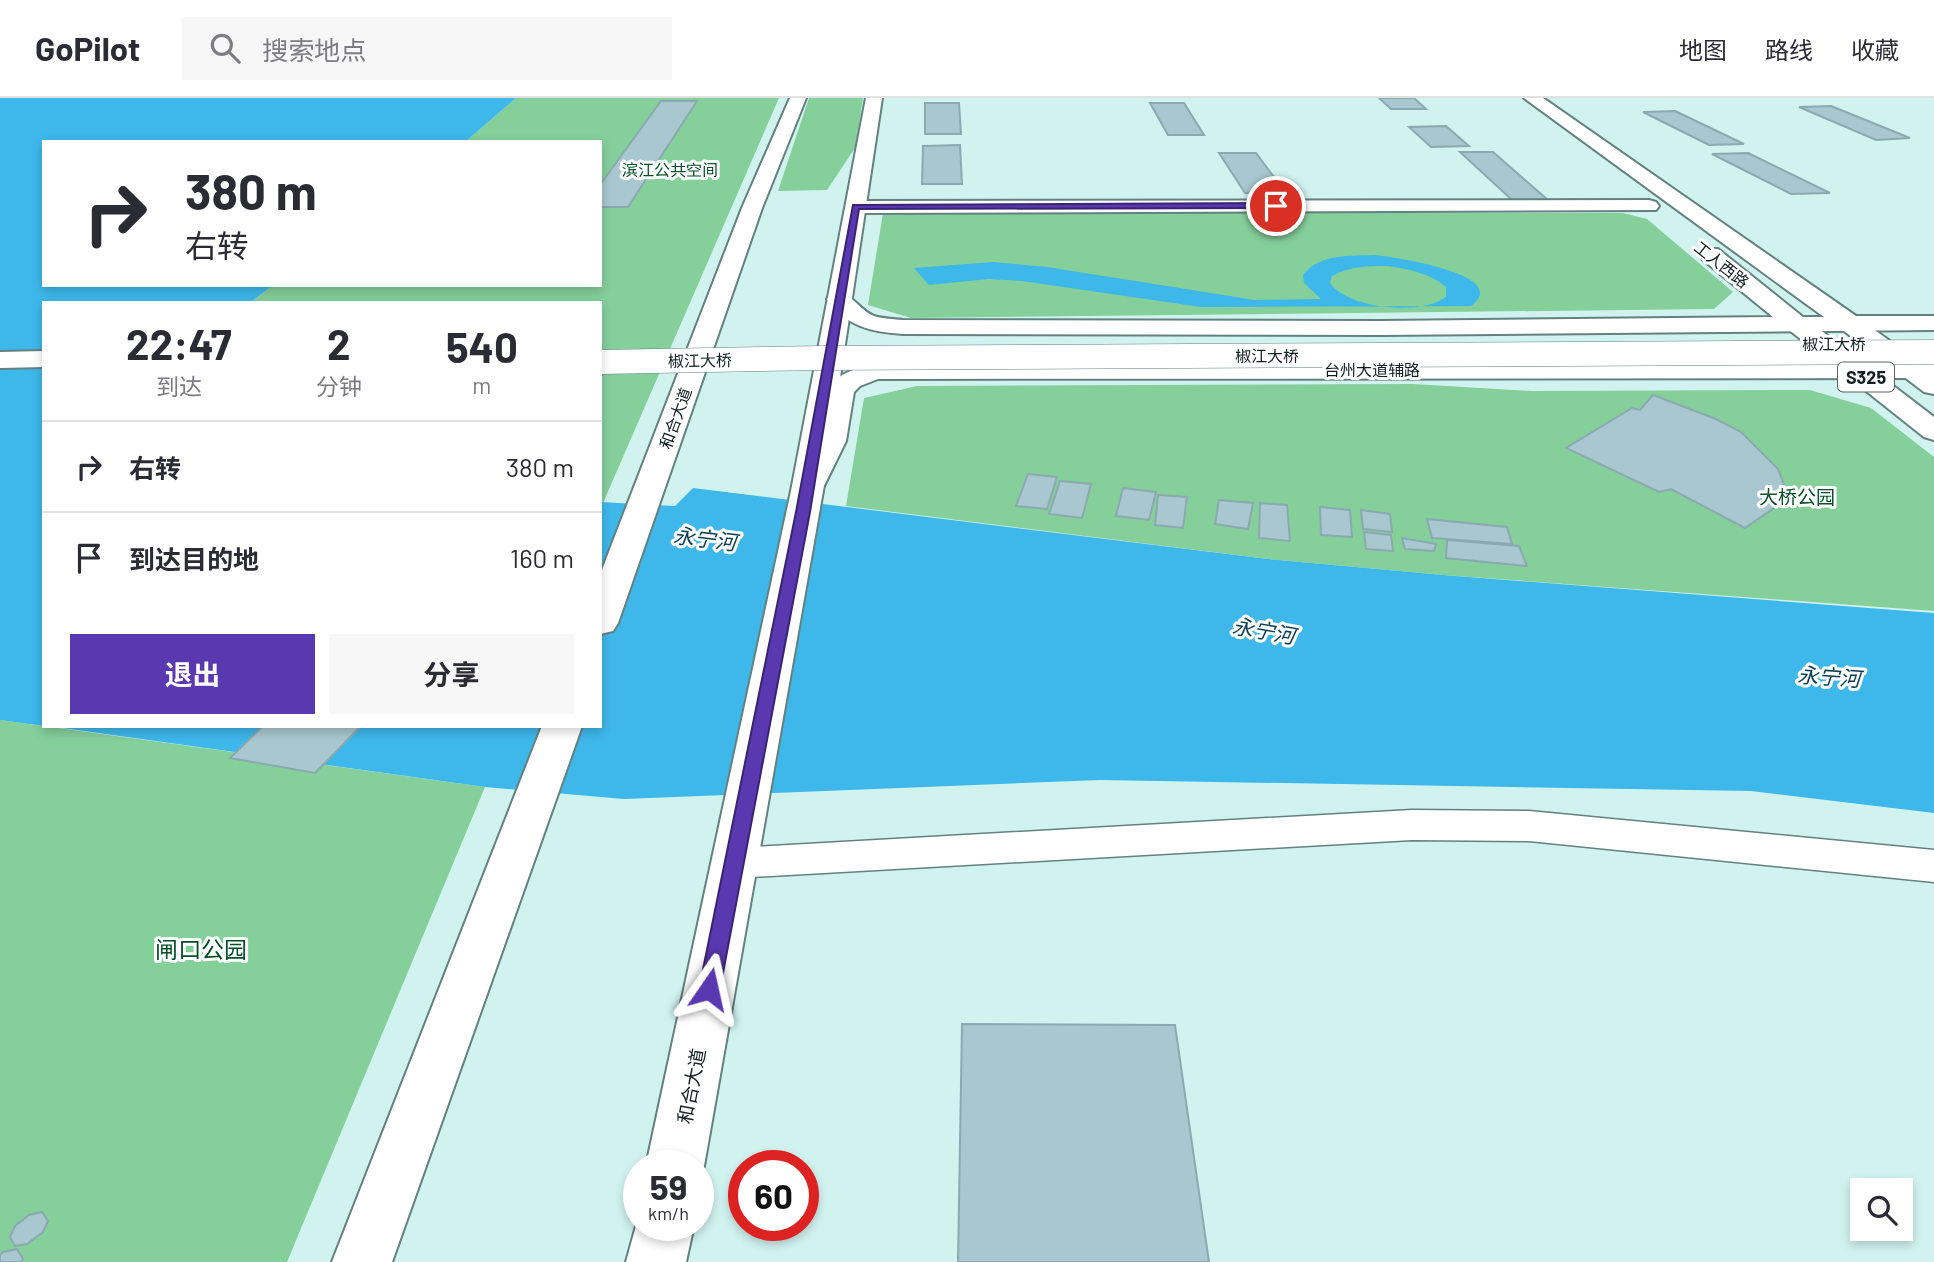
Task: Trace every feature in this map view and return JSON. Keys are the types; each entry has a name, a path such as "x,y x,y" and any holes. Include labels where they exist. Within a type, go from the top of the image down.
{"main road":[{"name":"和合大道","path":"602,618 752,208 798,98"},
{"name":"和合大道","path":"678,1150 808,482 874,98"},
{"path":"856,207 1654,211 1509,98"},
{"name":"工人西路","path":"1532,98 1927,376"},
{"name":"工人西路","path":"1690,239 1934,430"},
{"path":"1726,267 1762,277 1769,274 1771,268"},
{"path":"839,299 855,317 873,325 1644,326 1934,323"},
{"path":"1644,326 1675,330 1694,337 1714,347 1724,358 1691,369"},
{"path":"1047,327 1021,332 1010,338 1002,351 1007,360 1018,366 1048,370"},
{"name":"椒江大桥","path":"602,352 838,348 1934,342"},
{"name":"椒江大桥","path":"602,362 836,358 1934,352"},
{"path":"0,360 42,359"},
{"name":"台州大道辅路","path":"808,482 833,436 838,397 843,385 853,377 876,371 1856,369 1927,376"},
{"path":"0,371 42,370"},
{"path":"362,1262 561,728"},
{"path":"656,1262 661,1241"}],"street":[{"path":"734,863 1412,825 1529,826 1934,866"}],"green space":[{"name":"滨江公共空间","path":"516,98 779,98 603,503 602,301 253,301 270,287 602,287 602,140 467,140"},
{"path":"809,98 863,98 855,148 827,190 778,191"},
{"path":"883,213 1623,213 1647,219 1733,292 1714,309 911,318 868,305"},
{"name":"大桥公园","path":"1413,384 1532,391 1810,390 1871,408 1934,457 1934,611 1443,575 1268,559 846,506 864,398 917,386"},
{"name":"闸口公园","path":"0,720 42,726 42,728 58,728 485,787 287,1262 0,1262"}],"water":[{"path":"0,98 516,98 467,140 42,140 42,287 270,287 253,301 42,301 42,726 0,720"},
{"path":"1376,255 1445,269 1464,276 1476,285 1480,295 1471,306 1421,306 1446,297 1446,287 1419,272 1373,266 1352,268 1339,273 1332,276 1330,283 1352,299 1382,306 1201,307 1022,281 989,279 929,285 914,268 993,262 1047,267 1255,300 1321,299 1304,283 1303,275 1310,268 1336,257"},
{"name":"永宁河","path":"693,488 1268,559 1934,613 1934,813 1751,791 1100,780 624,799 485,787 62,728 602,728 602,502 675,506"}],"building":[{"path":"1379,98 1414,98 1426,109 1391,109"},
{"path":"661,101 697,101 628,207 602,207 602,182"},
{"path":"925,103 959,103 961,134 925,134"},
{"path":"1150,103 1184,103 1204,135 1168,135"},
{"path":"1831,106 1910,138 1876,140 1799,107"},
{"path":"1675,111 1744,144 1709,145 1643,112"},
{"path":"1446,126 1469,146 1431,147 1409,127"},
{"path":"960,145 962,184 922,184 923,146"},
{"path":"1460,152 1493,152 1548,200 1512,200"},
{"path":"1219,153 1256,153 1286,193 1245,193"},
{"path":"1748,153 1830,193 1791,194 1712,154"},
{"path":"1653,395 1716,419 1741,432 1778,469 1784,485 1783,496 1774,508 1745,528 1671,489 1659,492 1566,448 1632,408 1640,410"},
{"path":"1028,474 1057,477 1047,509 1016,506"},
{"path":"1060,481 1091,484 1082,518 1049,514"},
{"path":"1123,488 1156,492 1149,520 1116,516"},
{"path":"1158,495 1187,497 1183,528 1155,525"},
{"path":"1219,500 1253,503 1248,529 1215,524"},
{"path":"1260,503 1287,505 1290,541 1259,538"},
{"path":"1320,507 1350,510 1352,537 1321,535"},
{"path":"1361,510 1390,514 1392,532 1363,529"},
{"path":"1427,519 1507,527 1512,544 1432,538"},
{"path":"1364,532 1391,535 1393,551 1366,549"},
{"path":"1402,538 1436,544 1434,551 1405,549"},
{"path":"1447,540 1519,546 1527,566 1446,558"},
{"path":"261,728 359,728 315,773 230,758"},
{"path":"962,1024 1175,1025 1209,1262 958,1262"},
{"path":"42,1212 48,1221 43,1232 27,1244 15,1246 10,1237 15,1226 29,1215"},
{"path":"17,1249 23,1259 21,1262 0,1262 3,1252"}],"route":[{"path":"709,989 803,512 856,207 1276,206"}]}
